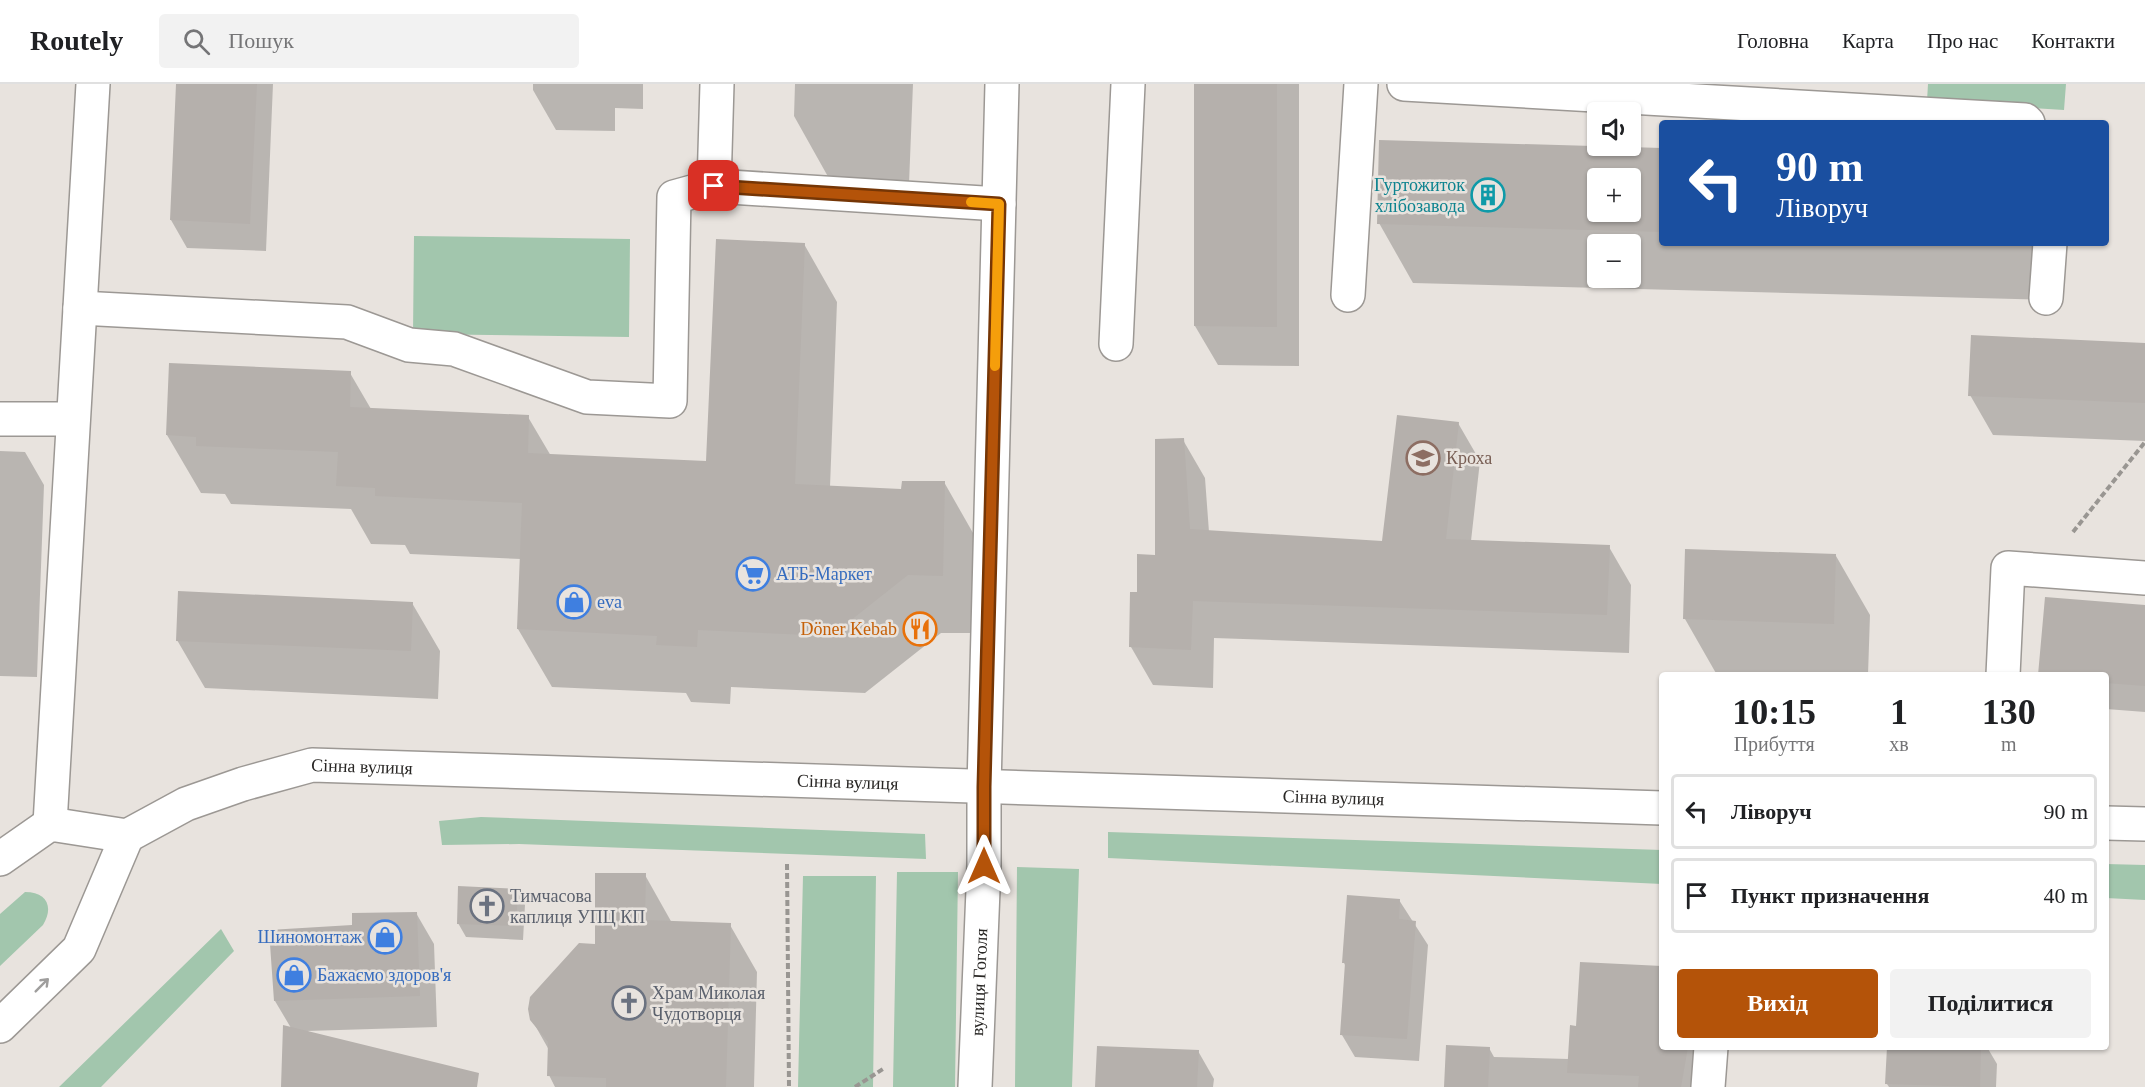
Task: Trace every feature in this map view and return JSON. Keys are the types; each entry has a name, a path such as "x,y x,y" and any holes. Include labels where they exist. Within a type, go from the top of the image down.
{"main road":[{"path":"50,824 93,84"},
{"path":"714,186 717,84"},
{"name":"вулиця Гоголя","path":"975,1087 984,866 984,787 1002,84"},
{"path":"1116,344 1128,84"},
{"path":"1348,295 1360,84"},
{"path":"1404,84 2025,120"},
{"path":"80,308 347,322 409,345 454,349 587,397 670,401 674,197 714,186 999,204"},
{"path":"2046,298 2050,246"},
{"path":"0,419 73,419"},
{"path":"2003,672 2008,568 2145,578"},
{"name":"Сінна вулиця","path":"127,836 186,804 243,784 312,765 1659,808"},
{"path":"2109,823 2145,824"},
{"path":"0,859 50,824 127,836 79,949 0,1026"},
{"path":"1708,1087 1711,1050"}],"path":[{"path":"2043,571 2145,442"},
{"path":"787,864 789,1087"},
{"path":"855,1087 883,1069"}],"green space":[{"path":"1928,84 2066,84 2064,110 1927,101"},
{"path":"414,236 630,239 629,337 413,334"},
{"path":"481,817 925,834 926,859 519,844 442,845 439,821"},
{"path":"1108,832 1659,850 1659,884 1108,858"},
{"path":"2109,864 2145,865 2145,900 2109,898"},
{"path":"1017,867 1079,869 1072,1087 1015,1087"},
{"path":"897,872 958,872 955,1087 893,1087"},
{"path":"803,876 876,876 873,1087 798,1087"},
{"path":"25,892 43,898 48,907 46,918 43,925 0,966 0,914"},
{"path":"221,929 234,951 101,1087 59,1087"}],"building":[{"path":"176,84 257,84 250,224 170,220"},
{"path":"1194,84 1277,84 1277,327 1194,326"},
{"name":"Гуртожиток хлібозавода","path":"1379,140 1587,146 1587,156 1641,156 1641,147 1659,148 1659,232 1377,224"},
{"path":"716,239 805,243 795,484 901,489 902,481 945,481 943,576 908,575 831,636 698,630 697,647 656,645 657,636 517,629 522,503 375,496 375,488 336,486 338,452 196,446 196,437 166,435 169,363 351,371 350,407 529,415 528,453 706,461"},
{"path":"1971,335 2145,343 2145,403 1968,396"},
{"path":"1397,415 1459,422 1446,539 1610,545 1607,615 1193,601 1191,650 1129,647 1130,592 1137,592 1137,554 1155,555 1155,439 1184,438 1190,529 1382,541"},
{"path":"1685,549 1836,554 1834,624 1683,619"},
{"path":"178,591 413,602 411,651 176,641"},
{"path":"2045,597 2145,605 2145,686 2109,683 2109,672 2038,672"},
{"name":"Храм Миколая Чудотворця","path":"595,873 646,873 645,920 731,923 726,1087 606,1087 606,1078 547,1076 548,1042 530,1020 528,1009 530,997 579,943 595,944"},
{"name":"Тимчасова каплиця УПЦ КП","path":"458,886 518,889 516,926 457,924"},
{"path":"1347,895 1400,899 1399,919 1416,921 1407,1039 1340,1035"},
{"path":"417,912 420,996 274,1001 269,930 352,925 352,913"},
{"path":"1580,962 1659,966 1659,1050 1687,1050 1681,1087 1638,1087 1639,1076 1567,1073 1570,1025 1576,1026"},
{"path":"283,1025 479,1073 477,1087 281,1087"},
{"path":"1446,1045 1490,1047 1488,1087 1444,1087"},
{"path":"1097,1046 1199,1050 1197,1087 1095,1087"},
{"path":"1887,1050 1981,1050 1980,1087 1885,1084"}],"slow traffic":[{"path":"971,202 999,204 995,366"}],"place":[{"name":"Гуртожиток хлібозавода","path":"1488,195"},
{"name":"Кроха","path":"1423,458"},
{"name":"АТБ-Маркет","path":"753,574"},
{"name":"eva","path":"574,602"},
{"name":"Döner Kebab","path":"920,629"},
{"name":"Тимчасова каплиця УПЦ КП","path":"487,906"},
{"name":"Шиномонтаж","path":"385,937"},
{"name":"Бажаємо здоров'я","path":"294,975"},
{"name":"Храм Миколая Чудотворця","path":"629,1003"}],"route":[{"path":"714,186 999,204 984,866"}]}
